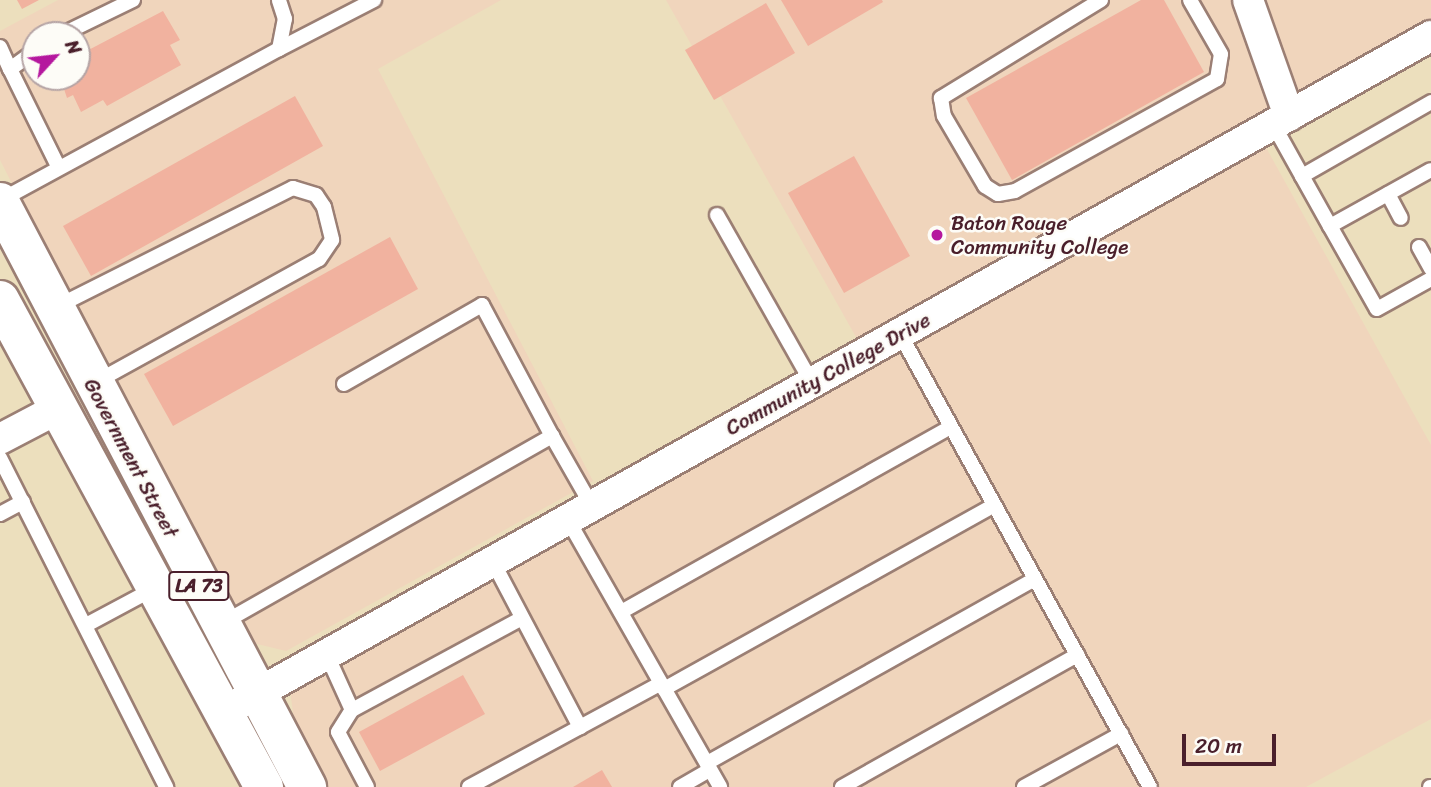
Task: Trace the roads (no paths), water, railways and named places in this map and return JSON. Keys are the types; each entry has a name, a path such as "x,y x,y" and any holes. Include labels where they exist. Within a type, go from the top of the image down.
{"main road":[{"name":"Government Street","path":"0,201 92,385 220,625 264,787"},
{"name":"Government Street","path":"0,301 156,587 240,703 307,787"}],"street":[{"path":"1248,0 1281,120"},
{"name":"Community College Drive","path":"240,703 1431,36"},
{"path":"0,439 59,408"}],"lane":[{"path":"90,21 133,0"},
{"path":"279,0 285,19 279,49"},
{"path":"0,201 58,166 374,0"},
{"path":"1101,0 941,98 944,116 985,186 998,194 1015,191 1217,79 1221,54 1189,0"},
{"path":"0,47 58,166"},
{"path":"10,69 21,61"},
{"path":"1302,176 1431,102"},
{"path":"1281,120 1302,176 1377,309 1431,279"},
{"path":"1330,226 1431,170"},
{"path":"54,309 293,188 316,195 324,206 333,229 319,259 92,385"},
{"path":"1388,194 1401,218"},
{"path":"717,215 812,383"},
{"path":"1419,247 1431,269"},
{"path":"344,384 482,304 552,436 621,612 720,787"},
{"path":"900,334 1150,787"},
{"path":"621,612 951,427"},
{"path":"220,625 552,436"},
{"path":"0,458 89,624 166,787"},
{"path":"0,514 23,502"},
{"path":"469,787 663,686 995,505"},
{"path":"493,562 580,727"},
{"path":"680,787 709,766 1035,579"},
{"path":"89,624 156,587"},
{"path":"368,787 338,732 352,710 522,618"},
{"path":"327,655 352,710"},
{"path":"842,787 1077,655"},
{"path":"1024,787 1121,734"}],"place":[{"name":"Baton Rouge Community College","path":"937,235"}]}
